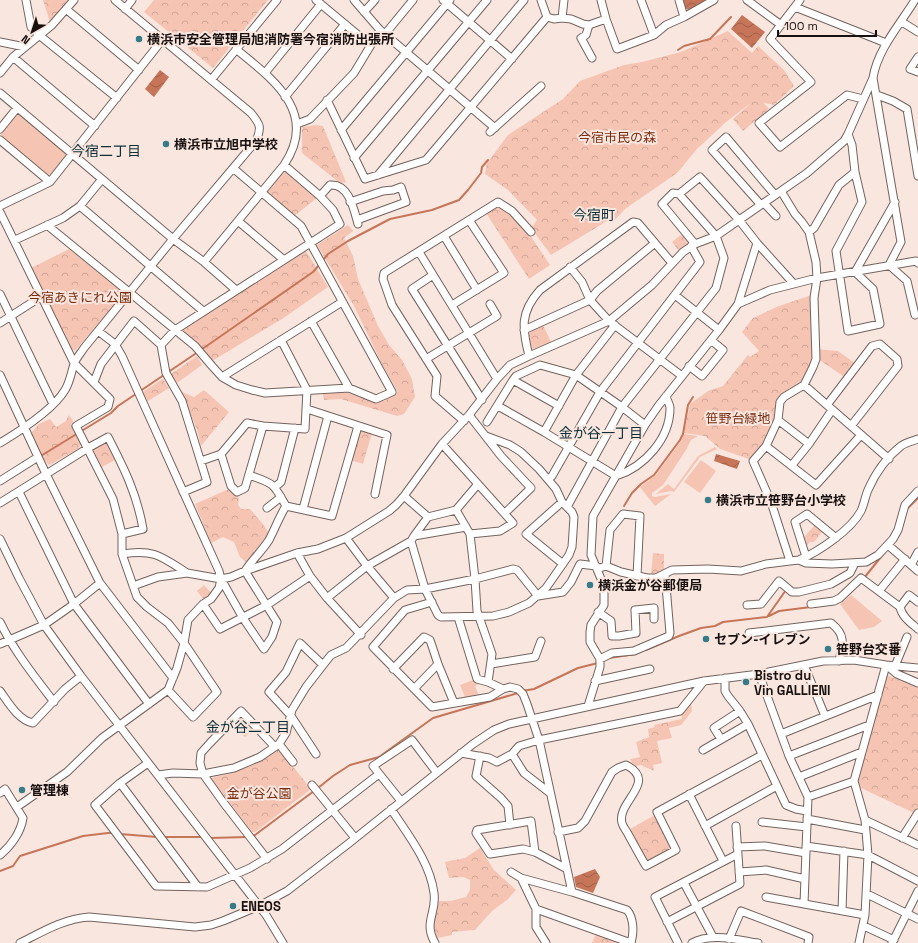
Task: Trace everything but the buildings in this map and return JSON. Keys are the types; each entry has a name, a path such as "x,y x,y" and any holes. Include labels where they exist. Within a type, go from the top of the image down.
{"street":[{"path":"26,0 31,27 117,98"},
{"path":"0,73 13,57 52,25 74,0"},
{"path":"0,443 25,428 53,404 65,391 71,378 74,363 84,348 173,238 256,142 260,131 257,121 250,113 115,0"},
{"path":"125,9 132,0"},
{"path":"211,80 277,0"},
{"path":"354,0 382,32 471,108 491,128 541,86"},
{"path":"364,12 375,0"},
{"path":"297,124 310,119 354,73 370,45 413,0"},
{"path":"354,158 487,0"},
{"path":"378,175 524,0"},
{"path":"541,0 547,17"},
{"path":"562,18 564,0"},
{"path":"601,0 617,49 654,35 666,25 684,17 714,0"},
{"path":"641,0 654,35"},
{"path":"679,0 684,17"},
{"path":"747,0 782,25"},
{"path":"800,0 782,25 770,38 811,82 759,123 780,148 847,95 863,99"},
{"path":"544,432 576,375 612,323 652,285 683,252 693,245 716,236 763,204 807,173 844,141 873,78 874,69 886,43 916,0"},
{"path":"341,130 447,1 468,22 512,59"},
{"path":"265,73 318,2 370,45"},
{"path":"795,7 886,43"},
{"path":"66,9 139,70"},
{"path":"547,17 554,19 562,18 589,25 606,19"},
{"path":"327,100 364,179 426,160 547,17"},
{"path":"902,22 918,32"},
{"path":"285,97 345,24"},
{"path":"589,25 586,35 581,38 592,58"},
{"path":"0,206 50,182 163,39"},
{"path":"0,42 25,47"},
{"path":"204,262 284,165 291,155 296,141 297,124 292,109 276,83 236,50"},
{"path":"13,57 95,126"},
{"path":"918,57 910,69 918,72"},
{"path":"873,78 901,242 889,265"},
{"path":"0,93 236,290"},
{"path":"877,95 893,100 907,109 918,176"},
{"path":"0,129 17,108"},
{"path":"848,134 852,145 855,172 862,202 836,251 848,331 880,324 873,289 855,272"},
{"path":"776,216 712,150 726,137 778,193 802,222 809,232 816,262 817,278 814,298 816,359 804,385 784,397 780,402 778,420 766,446 753,461 771,502 790,561"},
{"path":"0,140 50,182"},
{"path":"161,345 175,330 203,311 340,224 333,210 320,196 284,165"},
{"path":"47,225 195,346 222,377 236,385 265,392 349,388 376,399 392,392 301,226 233,168"},
{"path":"809,232 814,228 839,185 855,172"},
{"path":"679,194 700,177 794,284"},
{"path":"15,240 63,218 80,206 102,179"},
{"path":"320,196 330,185 340,188 347,193 350,202 357,222 406,202 401,187 383,191 350,202"},
{"path":"548,479 552,476 600,392 700,262 693,245 662,204 673,193 679,194 716,236 724,258 716,288 622,407 592,462 564,504 526,534 563,564"},
{"path":"464,421 435,396 437,376 392,305 384,280 384,273 498,202 512,211 531,232"},
{"path":"855,272 895,202"},
{"path":"80,206 203,311"},
{"path":"0,212 74,363 110,398 108,407 76,426 113,499 122,534 122,554 132,590 147,608 168,623 184,643 217,692 192,717 168,690"},
{"path":"452,305 504,273 469,220"},
{"path":"238,221 284,260"},
{"path":"529,356 525,340 524,320 528,306 533,298 540,290 570,267 633,222 638,223 672,263"},
{"path":"444,236 476,290"},
{"path":"588,706 600,667 600,659 590,642 591,625 604,604 604,586 591,555 593,516 645,425 738,304 757,242"},
{"path":"524,330 590,300 598,291 655,243"},
{"path":"419,252 497,379"},
{"path":"738,304 770,290 817,278 917,260"},
{"path":"889,265 908,281 915,315"},
{"path":"570,267 582,282 590,300 612,323 682,376"},
{"path":"433,275 412,289 482,400"},
{"path":"0,294 53,404"},
{"path":"675,295 719,330"},
{"path":"0,323 42,296"},
{"path":"222,377 342,302"},
{"path":"426,359 497,316 490,304"},
{"path":"94,382 101,364 134,321 161,345 166,373 182,401 207,482 183,492"},
{"path":"311,321 349,388"},
{"path":"132,590 158,577 187,573 221,579 231,577 296,553 318,549 346,538 396,505 442,444 464,421 510,365 612,323"},
{"path":"98,331 115,344 122,356 219,571 221,579 243,618 264,649 272,637 277,622 245,571"},
{"path":"201,461 221,454 247,423 263,426 305,429 307,390 280,340"},
{"path":"690,366 702,376 723,350 711,340"},
{"path":"792,465 809,444 830,408 872,346 880,344 897,359 898,366 851,426"},
{"path":"484,429 516,376 540,365 576,375 645,425"},
{"path":"0,375 46,474 100,583 118,602 173,678"},
{"path":"513,380 559,406"},
{"path":"804,385 889,459"},
{"path":"616,476 627,472 646,459 662,438 667,424 670,408 666,396"},
{"path":"498,406 616,476"},
{"path":"307,410 388,434 375,494"},
{"path":"469,415 484,429 521,452 556,489 564,504 572,512 574,517 572,547 569,555 546,588 529,603 509,612 493,616 441,617 438,615 425,589 412,539 428,516 456,510 478,484"},
{"path":"303,509 328,416"},
{"path":"778,420 809,444"},
{"path":"221,454 231,486 237,492 245,488 263,426"},
{"path":"286,506 332,516 358,426"},
{"path":"275,487 281,482 295,428"},
{"path":"484,429 501,456 531,488 505,513"},
{"path":"766,446 816,485 861,435"},
{"path":"0,503 108,437 130,480 140,510 143,529 122,534"},
{"path":"538,596 563,592 571,582 580,564 597,568 606,566 637,576 656,578 672,570 708,569 741,571 766,564 799,560 836,538 859,514 872,482 889,459 902,445 918,439"},
{"path":"442,444 513,523 500,531 470,534"},
{"path":"0,481 38,457"},
{"path":"249,475 270,482 281,496 286,506"},
{"path":"799,560 806,562 855,563 872,560 888,545 898,530 905,505 918,490"},
{"path":"19,492 74,604 149,704"},
{"path":"267,508 281,496"},
{"path":"404,496 428,516"},
{"path":"245,571 250,562 268,541 280,514 286,506"},
{"path":"456,510 470,534 477,611 492,654 488,682"},
{"path":"606,566 610,530 623,514 640,516 637,576"},
{"path":"806,557 795,522 807,514 836,538"},
{"path":"327,598 367,566 412,539 466,527"},
{"path":"0,538 44,626 148,763 236,875 272,924 283,943"},
{"path":"346,538 394,598"},
{"path":"888,545 918,570"},
{"path":"122,554 138,552 152,553 168,560 187,573"},
{"path":"911,565 918,552"},
{"path":"296,553 310,576 327,598 361,634"},
{"path":"879,591 904,559"},
{"path":"747,605 761,604 779,582 792,592 799,592 831,584 850,573 855,563"},
{"path":"158,774 203,774 234,768 260,758 277,745 286,733 292,710 306,687 331,655 346,648 394,598 407,590 425,589 475,579 513,569 518,570 538,596"},
{"path":"600,659 612,653 634,650 669,636 665,574"},
{"path":"203,604 220,629 267,605 310,576"},
{"path":"811,604 834,601 840,598 862,578 900,607 906,619 918,629"},
{"path":"17,807 67,772 102,738 168,690 184,643 188,620 203,604 211,599 219,588 221,579"},
{"path":"0,644 44,626 100,583"},
{"path":"900,607 909,595 918,602"},
{"path":"432,602 405,610 373,647 432,706 490,697 503,689 510,687 518,689 523,694 533,718 572,892"},
{"path":"598,612 611,621 612,636 636,633 635,610 654,608 654,619"},
{"path":"458,617 476,679 488,682 503,689"},
{"path":"0,622 9,640 54,702"},
{"path":"749,633 831,623 843,636 839,660"},
{"path":"394,669 424,637 430,640 454,703"},
{"path":"895,666 907,637"},
{"path":"491,664 535,657 541,641"},
{"path":"316,754 291,716 269,692 286,672 300,643 323,665"},
{"path":"20,943 64,922 78,918 89,917 194,927 211,926 259,906 287,891 461,753 494,730 509,724 704,681 759,674 823,661 854,660 918,668"},
{"path":"414,689 438,664"},
{"path":"804,665 825,716"},
{"path":"886,665 897,674 918,683"},
{"path":"859,943 864,926 868,855 865,820 854,781 886,665"},
{"path":"595,681 650,669"},
{"path":"759,674 781,734 808,797 804,904"},
{"path":"0,691 17,713 27,722 33,723 65,689 81,676"},
{"path":"725,678 725,691 748,724 776,786 786,804 796,809 807,811"},
{"path":"461,753 489,758 497,762 512,754 519,746 538,740 680,710 704,681"},
{"path":"781,734 878,695"},
{"path":"267,859 203,774 200,762 201,753 241,711 293,762"},
{"path":"721,740 714,728 740,711"},
{"path":"703,750 748,724"},
{"path":"790,756 869,725"},
{"path":"401,801 373,766 412,740 437,773"},
{"path":"799,777 862,752"},
{"path":"512,754 524,773 550,793"},
{"path":"558,832 578,828 585,821 612,772 626,765 634,769 638,776 638,786 622,814 622,823 646,866 676,850 657,812 762,755"},
{"path":"480,756 476,776 508,806 510,825"},
{"path":"148,763 120,783 95,805 156,886 207,887 236,875 267,859 282,849 379,774"},
{"path":"808,797 854,781"},
{"path":"120,783 198,887"},
{"path":"312,785 355,838"},
{"path":"705,826 776,786"},
{"path":"0,792 5,790 23,818 14,840 9,848 0,855"},
{"path":"689,794 723,861"},
{"path":"391,809 422,857 432,880 435,898 430,929 435,943"},
{"path":"902,838 918,813"},
{"path":"807,819 865,830"},
{"path":"865,820 918,845"},
{"path":"535,852 531,822 477,830 476,833 490,854 523,849 535,852 567,868"},
{"path":"762,822 807,827"},
{"path":"667,922 740,884 736,826"},
{"path":"678,943 655,897 684,883 723,861 737,851 765,846 806,850 844,851 868,855 918,881"},
{"path":"842,911 844,851"},
{"path":"739,872 766,870 805,880"},
{"path":"511,872 521,878 572,892 627,910 631,914 633,937 631,943 536,910"},
{"path":"521,878 536,910 536,928 546,943"},
{"path":"684,883 713,938"},
{"path":"864,926 893,942 918,891"},
{"path":"867,894 918,919"},
{"path":"766,897 865,915"},
{"path":"729,939 741,911 809,937 808,943"},
{"path":"692,943 713,938 758,943"}],"green space":[{"path":"43,0 69,0 50,22"},
{"path":"154,0 268,0 213,68 144,12"},
{"name":"今宿市民の森","path":"728,31 752,53 758,46 784,70 794,86 774,105 764,103 769,109 743,131 733,119 752,102 726,122 697,149 677,173 625,209 612,223 607,221 551,255 531,228 537,220 508,190 485,174 487,163 508,135 563,99 580,81 624,65 681,52"},
{"path":"16,113 20,113 67,153 67,157 52,174 49,175 1,137 1,132"},
{"path":"316,125 323,126 346,182 340,183 302,153 302,127"},
{"path":"285,170 317,198 294,216 267,192"},
{"path":"498,206 511,214 532,238 550,265 529,279 486,213"},
{"path":"348,225 353,231 344,238 353,256 358,279 378,326 389,345 402,360 412,379 415,397 404,414 397,416 341,399 324,400 323,394 343,391 375,403 384,401 398,392 382,364 354,306 317,245"},
{"path":"682,234 688,241 687,244 679,251 672,242"},
{"name":"今宿あきにれ公園","path":"69,249 124,293 75,351 71,349 31,268"},
{"path":"306,251 328,287 282,319 212,361 198,344 181,331 276,267"},
{"name":"笹野台緑地","path":"812,295 814,347 812,367 802,383 784,395 765,444 749,459 720,449 705,436 684,433 690,404 708,391 723,386 748,355 750,357 759,351 742,332 753,318 779,306"},
{"path":"543,325 551,342 533,349 528,337 529,334"},
{"path":"816,349 838,351 856,364 846,378 818,359"},
{"path":"197,356 202,365 177,383 171,374"},
{"path":"163,379 169,388 148,401 142,393"},
{"path":"204,390 229,412 201,446 197,430 182,392 194,397"},
{"path":"69,415 73,421 71,425 81,444 78,449 49,465 43,459 31,433 39,424 50,419 56,427 66,421"},
{"path":"361,430 372,433 363,464 351,460"},
{"path":"684,434 698,436 691,440 663,485 652,493 652,496 655,497 671,494 655,506 640,487 655,476 681,441"},
{"path":"107,440 117,459 102,467 93,449"},
{"path":"715,447 717,449 700,457 674,492 671,491 656,494 668,484 674,489 698,456"},
{"path":"701,460 716,471 700,493 684,482"},
{"path":"229,489 239,498 238,505 241,509 250,509 269,533 246,562 240,557 234,542 223,537 211,543 195,504"},
{"path":"815,525 822,532 814,542 810,542 807,545 804,537"},
{"path":"653,553 664,554 664,570 651,575"},
{"path":"204,585 212,594 204,600 197,591"},
{"path":"851,595 882,621 874,627 859,630 840,604"},
{"path":"887,675 918,688 918,807 914,813 859,787 857,779"},
{"path":"473,680 475,682 482,683 475,686 479,696 465,697 460,685"},
{"path":"691,703 692,711 681,725 669,728 672,738 657,741 662,763 653,765 654,771 641,765 633,765 630,759 640,757 636,742 649,737 648,729 655,727 654,725 682,719 681,713"},
{"path":"241,716 254,729 245,737 231,724"},
{"name":"金が谷公園","path":"279,749 311,789 255,832 252,832 211,778 232,773 253,765"},
{"path":"655,815 672,847 671,850 649,862 647,861 630,829"},
{"path":"480,848 494,870 516,890 508,899 492,911 475,930 452,932 452,935 437,938 433,924 439,901 451,901 466,897 470,890 470,880 463,877 449,878 445,862 465,858"},
{"path":"596,934 623,943 592,943"}],"water":[{"path":"683,0 706,0 690,10 686,9"},
{"path":"742,15 765,32 752,48 731,29"},
{"path":"160,70 169,77 154,97 145,89"},
{"path":"716,454 740,461 737,469 714,461"},
{"path":"595,869 600,877 593,893 576,887 574,877"}],"waterway":[{"path":"678,50 684,46 710,39 731,17"},
{"path":"323,260 328,254 348,241 390,219 432,210 459,200 481,173 482,167 488,160"},
{"path":"39,457 111,413 118,406 313,272 320,264"},
{"path":"624,506 632,493 641,484 654,475 680,440 683,434 688,405 693,397"},
{"path":"908,508 918,498"},
{"path":"864,578 885,552"},
{"path":"646,650 701,628 715,626 723,622 767,617 786,590"},
{"path":"769,616 779,611 811,607"},
{"path":"609,658 636,654"},
{"path":"522,691 534,689 578,668 598,663"},
{"path":"318,788 350,765 379,757 433,718 518,693"},
{"path":"252,836 314,791"},
{"path":"0,871 13,866 20,856 83,836 113,833"},
{"path":"120,834 157,837"},
{"path":"164,837 203,837"},
{"path":"210,838 247,837"}],"place":[{"name":"横浜市安全管理局旭消防署今宿消防出張所","path":"139,39"},
{"name":"横浜市立旭中学校","path":"166,144"},
{"name":"横浜市立笹野台小学校","path":"708,500"},
{"name":"横浜金が谷郵便局","path":"590,585"},
{"name":"セブン-イレブン","path":"706,639"},
{"name":"笹野台交番","path":"828,649"},
{"name":"Bistro du Vin GALLIENI","path":"746,682"},
{"name":"管理棟","path":"22,790"},
{"name":"ENEOS","path":"233,906"}],"district":[{"name":"今宿二丁目","path":"106,151"},
{"name":"今宿町","path":"594,215"},
{"name":"金が谷一丁目","path":"601,433"},
{"name":"金が谷二丁目","path":"248,727"}]}
